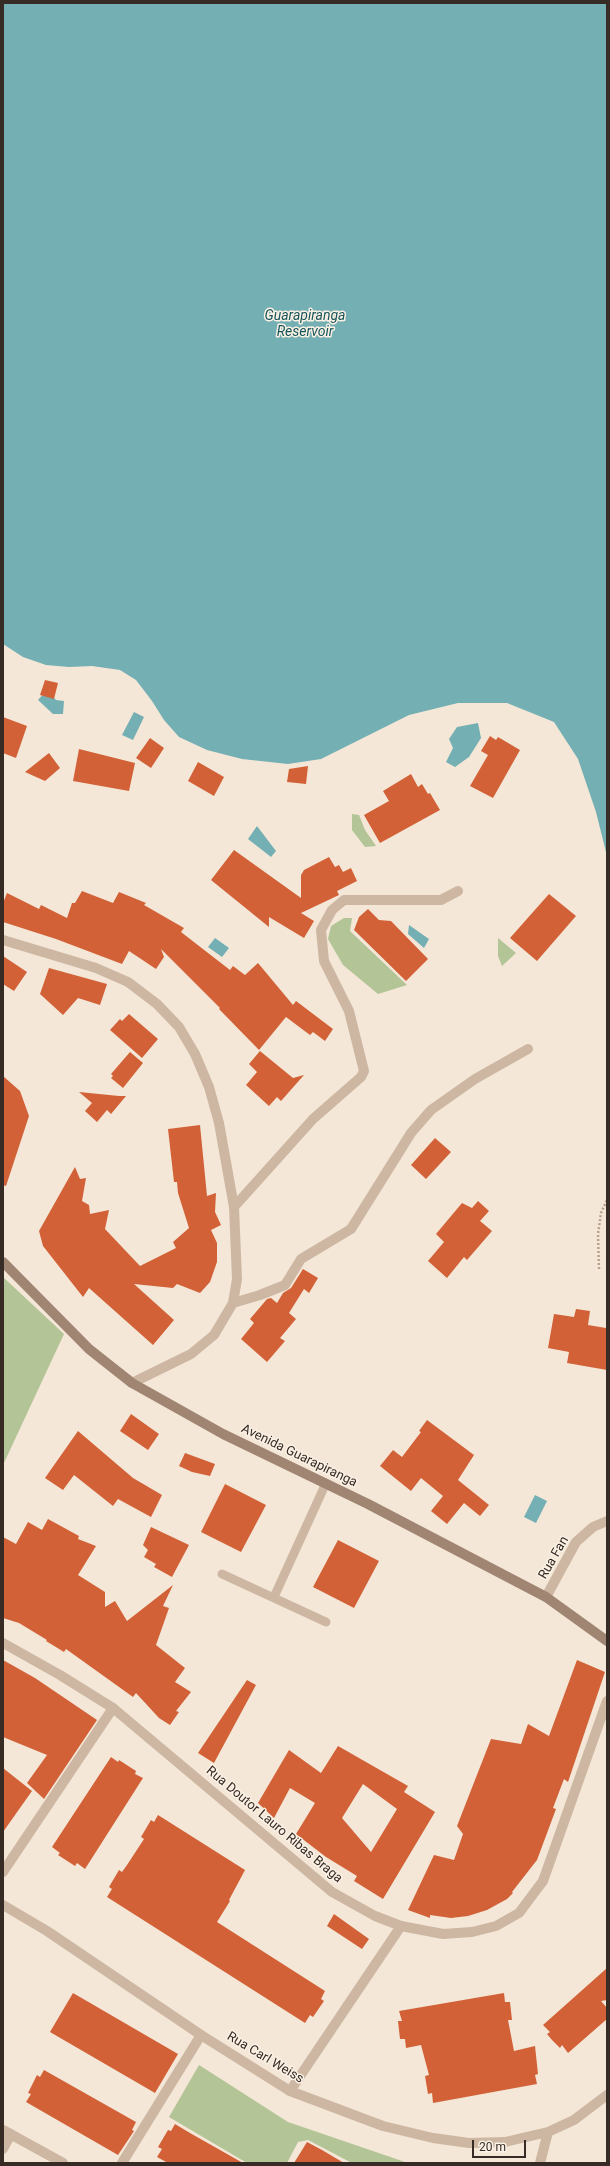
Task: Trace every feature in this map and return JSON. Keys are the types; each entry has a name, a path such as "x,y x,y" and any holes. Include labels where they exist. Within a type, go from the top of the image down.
{"main road":[{"name":"Avenida Guarapiranga","path":"3,1262 89,1350 132,1383 223,1434 326,1483 546,1597 607,1641"}],"street":[{"path":"234,1207 313,1119 344,1093 361,1077 364,1071 349,1011 324,961 321,930 332,910 344,900 441,900 458,891"},
{"path":"3,940 96,968 128,982 157,1004 180,1027 195,1054 209,1087 219,1123 234,1207 237,1279 233,1303 214,1335 191,1354 132,1383"},
{"path":"233,1303 260,1295 285,1285 301,1258 350,1229 411,1133 431,1110 475,1079 528,1049"},
{"name":"Rua Fan","path":"546,1597 576,1542 593,1527 607,1521"},
{"name":"Rua Doutor Lauro Ribas Braga","path":"3,1643 60,1675 113,1708 332,1892 376,1916 401,1926 443,1934 472,1932 496,1926 519,1913 543,1881 607,1701"},
{"path":"3,1872 113,1708"},
{"name":"Rua Carl Weiss","path":"3,1905 47,1931 201,2035 290,2091 382,2126 433,2138 469,2143 505,2142 548,2132 574,2120 607,2095"},
{"path":"290,2091 401,1926"},
{"path":"122,2163 201,2035"},
{"path":"3,2148 7,2132 63,2163"},
{"path":"540,2163 548,2132"}],"lane":[{"path":"274,1597 326,1483"},
{"path":"222,1574 326,1622"}],"path":[{"path":"600,1269 598,1234 601,1213 607,1200"}],"green space":[{"path":"352,814 359,815 365,830 376,846 365,847 352,830"},
{"path":"344,918 352,918 350,931 407,985 378,994 343,965 328,939 331,926"},
{"path":"498,938 516,953 502,966 498,956"},
{"path":"3,1277 64,1334 3,1465"},
{"path":"199,2065 288,2122 408,2163 352,2163 308,2140 298,2142 287,2163 247,2163 169,2117"}],"water":[{"name":"Guarapiranga Reservoir","path":"3,3 607,3 607,856 596,812 578,759 554,722 507,703 458,703 409,715 321,759 288,764 242,759 207,750 179,737 164,720 136,680 120,670 92,666 69,667 46,665 23,657 3,644"},
{"path":"47,690 56,700 64,701 63,714 53,714 38,700"},
{"path":"134,712 144,717 133,740 122,735"},
{"path":"478,723 481,738 469,757 455,767 446,762 453,748 449,739 457,727"},
{"path":"257,826 276,851 271,857 248,839"},
{"path":"409,925 429,939 424,948 408,934"},
{"path":"215,938 229,948 222,957 208,947"},
{"path":"535,1495 547,1501 536,1523 524,1517"}],"building":[{"path":"45,680 58,683 54,699 40,695"},
{"path":"3,717 27,726 16,758 3,753"},
{"path":"490,736 496,740 498,737 520,750 493,798 470,786 488,755 481,751"},
{"path":"150,738 164,748 151,768 136,758"},
{"path":"79,749 135,763 129,791 73,781"},
{"path":"49,753 60,768 45,781 25,772"},
{"path":"198,762 224,777 214,796 188,781"},
{"path":"308,766 306,784 287,782 289,769"},
{"path":"411,774 418,787 422,784 428,794 430,793 440,810 380,843 364,815 389,801 383,791"},
{"path":"234,850 301,898 301,875 304,870 329,857 335,867 339,865 343,872 351,868 357,881 337,891 339,895 301,913 314,921 304,938 269,917 269,927 211,880"},
{"path":"82,891 113,903 119,892 146,903 144,905 184,928 181,932 230,970 233,966 245,975 258,963 293,1005 296,1001 333,1029 325,1041 313,1032 310,1035 286,1017 259,1050 219,1009 220,1008 161,949 164,957 156,969 129,951 122,964 56,939 3,922 3,903 7,893 39,909 41,905 67,918 72,903 75,903"},
{"path":"549,894 576,916 537,961 510,938"},
{"path":"368,909 379,920 391,921 428,959 406,981 354,930 359,917"},
{"path":"3,956 27,972 14,991 3,984"},
{"path":"49,968 107,984 100,1005 78,998 63,1015 40,994"},
{"path":"129,1014 158,1039 142,1058 110,1030 120,1019 122,1021"},
{"path":"260,1051 293,1078 304,1075 281,1101 277,1097 269,1106 246,1085 257,1072 249,1064"},
{"path":"130,1052 143,1063 123,1088 111,1078 113,1076 111,1074"},
{"path":"3,1076 20,1091 29,1116 6,1186 3,1185"},
{"path":"79,1092 126,1096 111,1114 107,1110 97,1122 85,1111 92,1103"},
{"path":"200,1125 207,1196 216,1193 215,1212 221,1225 211,1230 217,1243 217,1262 210,1282 200,1293 177,1284 173,1288 134,1284 174,1320 153,1345 89,1288 83,1297 43,1246 39,1231 75,1167 80,1179 86,1178 82,1201 89,1205 90,1214 109,1210 105,1229 140,1266 176,1248 173,1242 189,1228 178,1193 177,1182 174,1182 168,1129"},
{"path":"435,1138 451,1152 426,1179 411,1165"},
{"path":"478,1201 489,1211 480,1221 492,1231 467,1260 464,1257 447,1278 428,1261 444,1242 436,1234 462,1203 472,1208"},
{"path":"303,1269 318,1278 309,1293 304,1289 289,1313 296,1319 280,1338 285,1341 267,1362 241,1339 254,1323 250,1319 267,1299 271,1298 277,1303 283,1293 291,1288"},
{"path":"576,1309 590,1311 588,1325 606,1328 607,1370 567,1363 569,1352 548,1348 554,1314 574,1317"},
{"path":"131,1414 159,1434 148,1450 120,1431"},
{"path":"427,1420 474,1455 458,1480 489,1505 480,1516 464,1503 447,1524 431,1511 443,1496 421,1478 411,1491 380,1466 393,1450 402,1457 421,1432 419,1431"},
{"path":"78,1431 133,1478 162,1495 151,1517 118,1499 113,1506 74,1475 63,1490 45,1478"},
{"path":"185,1453 215,1464 210,1476 192,1472 179,1466"},
{"path":"225,1484 266,1505 241,1552 201,1532"},
{"path":"48,1519 79,1536 78,1539 96,1546 78,1575 105,1592 105,1607 115,1601 127,1621 173,1585 163,1606 169,1608 156,1645 185,1668 175,1682 191,1692 176,1711 179,1712 170,1725 159,1718 136,1693 133,1697 66,1649 64,1652 19,1623 3,1618 3,1537 16,1544 28,1522 42,1530"},
{"path":"151,1527 189,1545 172,1577 154,1567 156,1564 144,1557 148,1550 143,1545"},
{"path":"338,1540 379,1561 354,1608 313,1587"},
{"path":"3,1660 35,1678 97,1720 44,1799 27,1783 47,1755 3,1737"},
{"path":"577,1660 605,1672 568,1782 564,1779 553,1808 556,1809 537,1860 507,1899 487,1910 468,1916 451,1918 430,1915 430,1918 408,1910 434,1855 454,1860 463,1834 457,1826 491,1739 521,1744 528,1724 549,1736"},
{"path":"247,1680 256,1685 214,1763 198,1753"},
{"path":"338,1746 408,1786 404,1792 435,1812 383,1899 354,1881 357,1876 326,1857 296,1834 315,1803 290,1788 274,1818 258,1803 289,1750 321,1773","holes":["363,1784 397,1809 371,1852 342,1818"]},
{"path":"111,1757 118,1762 119,1760 136,1771 135,1774 143,1778 85,1869 77,1863 75,1866 58,1855 60,1853 52,1847"},
{"path":"3,1768 32,1791 3,1832"},
{"path":"158,1815 245,1870 229,1900 230,1901 217,1922 325,1991 321,1999 324,2001 313,2017 310,2015 305,2023 107,1897 112,1889 109,1887 119,1870 122,1872 127,1865 144,1839 141,1837 151,1820 154,1822"},
{"path":"334,1914 369,1939 362,1949 327,1926"},
{"path":"607,1968 607,2000 601,2001 607,2008 607,2019 568,2053 562,2045 560,2048 552,2040 547,2034 550,2032 543,2025"},
{"path":"73,1993 178,2054 155,2093 50,2032"},
{"path":"504,1993 505,2002 510,2002 512,2020 508,2020 514,2051 535,2046 538,2074 535,2075 537,2084 433,2103 432,2093 428,2094 425,2076 429,2075 421,2045 406,2048 405,2039 400,2039 398,2021 402,2021 399,2011"},
{"path":"44,2070 136,2122 132,2130 134,2131 118,2155 26,2102 31,2094 28,2093 37,2075 40,2077"},
{"path":"175,2124 243,2163 168,2163 157,2157 162,2149 158,2147 168,2130 171,2131"},
{"path":"307,2142 322,2150 344,2163 294,2163"}]}
